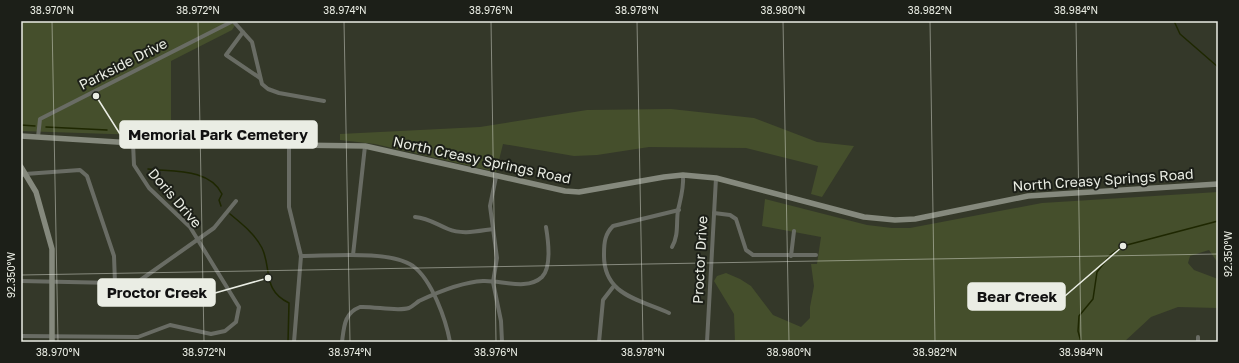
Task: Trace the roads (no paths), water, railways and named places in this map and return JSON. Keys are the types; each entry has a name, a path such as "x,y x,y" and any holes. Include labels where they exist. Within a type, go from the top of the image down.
{"street":[{"path":"233,21 252,42 262,84 268,89 324,101"},
{"name":"Parkside Drive","path":"38,137 40,119 233,21"},
{"path":"243,32 226,55 260,78"},
{"name":"North Creasy Springs Road","path":"21,136 133,143 365,146 401,155 465,167 496,177 552,189 580,192 664,177 684,175 716,178 851,214 878,219 895,220 915,219 1028,196 1218,184"},
{"name":"Doris Drive","path":"21,336 52,340 138,337 170,325 211,334 225,330 236,322 239,307 190,227 149,188 134,165 133,143"},
{"path":"289,145 289,207 301,256 294,342"},
{"path":"353,255 365,146"},
{"path":"21,167 23,175 36,192 52,249 52,340"},
{"path":"23,175 80,170 87,176 114,256 115,283"},
{"path":"672,247 677,235 678,210 684,190 684,175"},
{"path":"496,177 490,206 497,258 493,282 501,322 502,342"},
{"name":"Proctor Drive","path":"707,342 716,178"},
{"path":"21,282 115,283 139,281 198,241 214,228 236,201"},
{"path":"669,313 625,294 613,287 607,276 604,262 605,239 608,231 613,226 678,210"},
{"path":"714,213 730,215 736,219 746,250 750,253 758,256 816,255"},
{"path":"415,217 427,218 449,230 461,232 493,229"},
{"path":"342,342 347,315 354,309 366,307 408,308 433,295 469,283 493,282 531,284 543,276 547,270 549,244 546,227"},
{"path":"791,256 794,231"},
{"path":"301,256 353,255 400,260 413,266 423,276 433,295 447,326 450,342"},
{"path":"599,342 603,300 613,287"},
{"path":"1198,337 1198,342"}],"waterway":[{"path":"1174,21 1180,34 1218,67"},
{"path":"21,125 35,126"},
{"path":"46,127 107,130"},
{"path":"148,169 179,171 199,175 216,186 222,194 219,200 221,206"},
{"path":"230,214 256,238 265,256 271,285 280,298 289,303 288,342"},
{"path":"1081,342 1078,331 1079,316 1093,299 1097,272 1110,255 1123,246 1218,221"}],"place":[{"name":"Memorial Park Cemetery","path":"96,96"},
{"name":"Bear Creek","path":"1123,246"},
{"name":"Proctor Creek","path":"268,278"}]}
